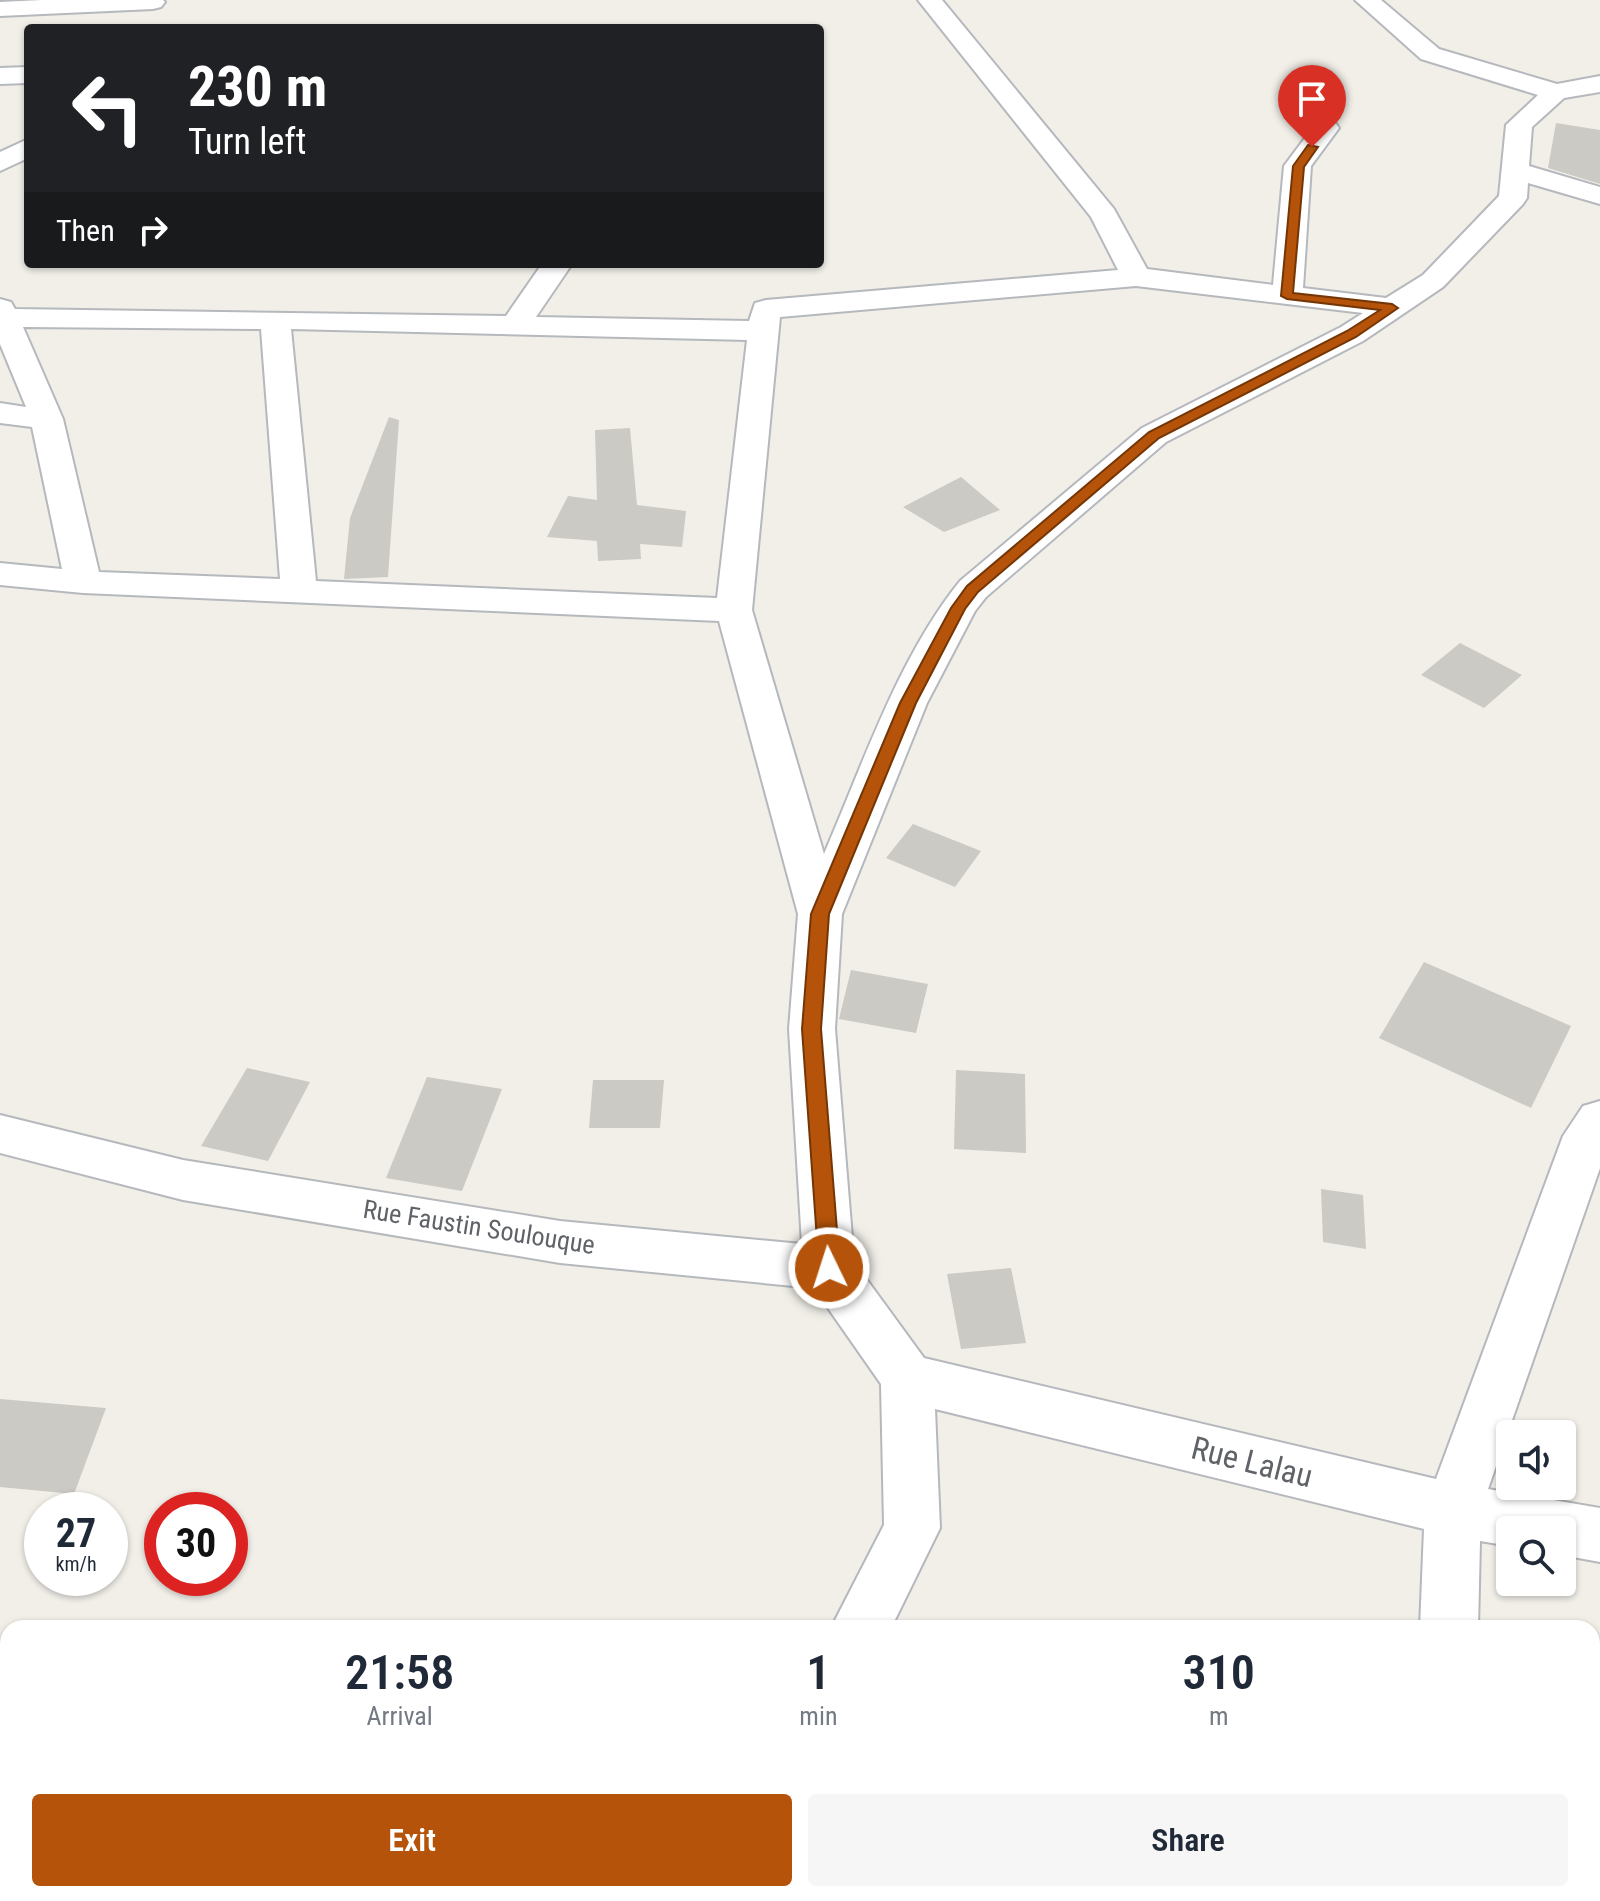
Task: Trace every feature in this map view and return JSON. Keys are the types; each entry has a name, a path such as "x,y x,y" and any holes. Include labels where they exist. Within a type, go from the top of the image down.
{"street":[{"path":"930,0 1104,215 1136,277"},
{"path":"1367,0 1430,54 1556,92 1600,84"},
{"path":"0,9 153,2"},
{"path":"0,76 24,75"},
{"path":"864,1620 912,1528 907,1378 829,1268 812,1029 820,914 908,703 958,608 973,589 1154,435 1352,334 1433,281 1513,198 1519,125 1556,92"},
{"path":"1287,296 1298,166 1326,128"},
{"path":"0,163 24,149"},
{"path":"1515,170 1600,196"},
{"path":"515,325 554,268"},
{"path":"820,914 734,610 766,309 1136,277 1392,308"},
{"path":"83,582 47,419 17,353 3,313 764,331"},
{"path":"275,320 299,592"},
{"path":"0,413 47,419"},
{"path":"0,574 83,582 734,610"},
{"path":"1449,1620 1453,1510 1587,1136 1600,1120"},
{"name":"Rue Faustin Soulouque","path":"0,1134 183,1180 560,1242 829,1268"},
{"name":"Rue Lalau","path":"907,1378 1453,1510 1600,1535"}],"building":[{"path":"1556,123 1600,130 1600,184 1548,168"},
{"path":"389,417 399,420 388,577 344,579 350,518"},
{"path":"630,428 637,505 686,511 682,547 640,544 641,559 598,561 597,541 547,537 568,496 597,500 595,430"},
{"path":"961,477 1000,510 944,532 903,507"},
{"path":"1460,643 1522,675 1484,708 1421,675"},
{"path":"913,824 981,851 955,887 886,858"},
{"path":"1424,962 1571,1026 1531,1108 1379,1038"},
{"path":"851,970 928,984 916,1033 839,1019"},
{"path":"247,1068 310,1082 268,1161 201,1146"},
{"path":"956,1070 1025,1074 1026,1153 954,1149"},
{"path":"427,1077 502,1089 462,1191 386,1178"},
{"path":"593,1080 664,1080 660,1128 589,1128"},
{"path":"1321,1189 1363,1195 1366,1249 1323,1242"},
{"path":"1011,1268 1026,1343 961,1349 947,1274"},
{"path":"0,1399 106,1408 75,1492 0,1487"}],"route":[{"path":"829,1268 812,1029 820,914 908,703 958,608 973,589 1154,435 1352,334 1392,308 1287,296 1298,166 1312,147"}]}
